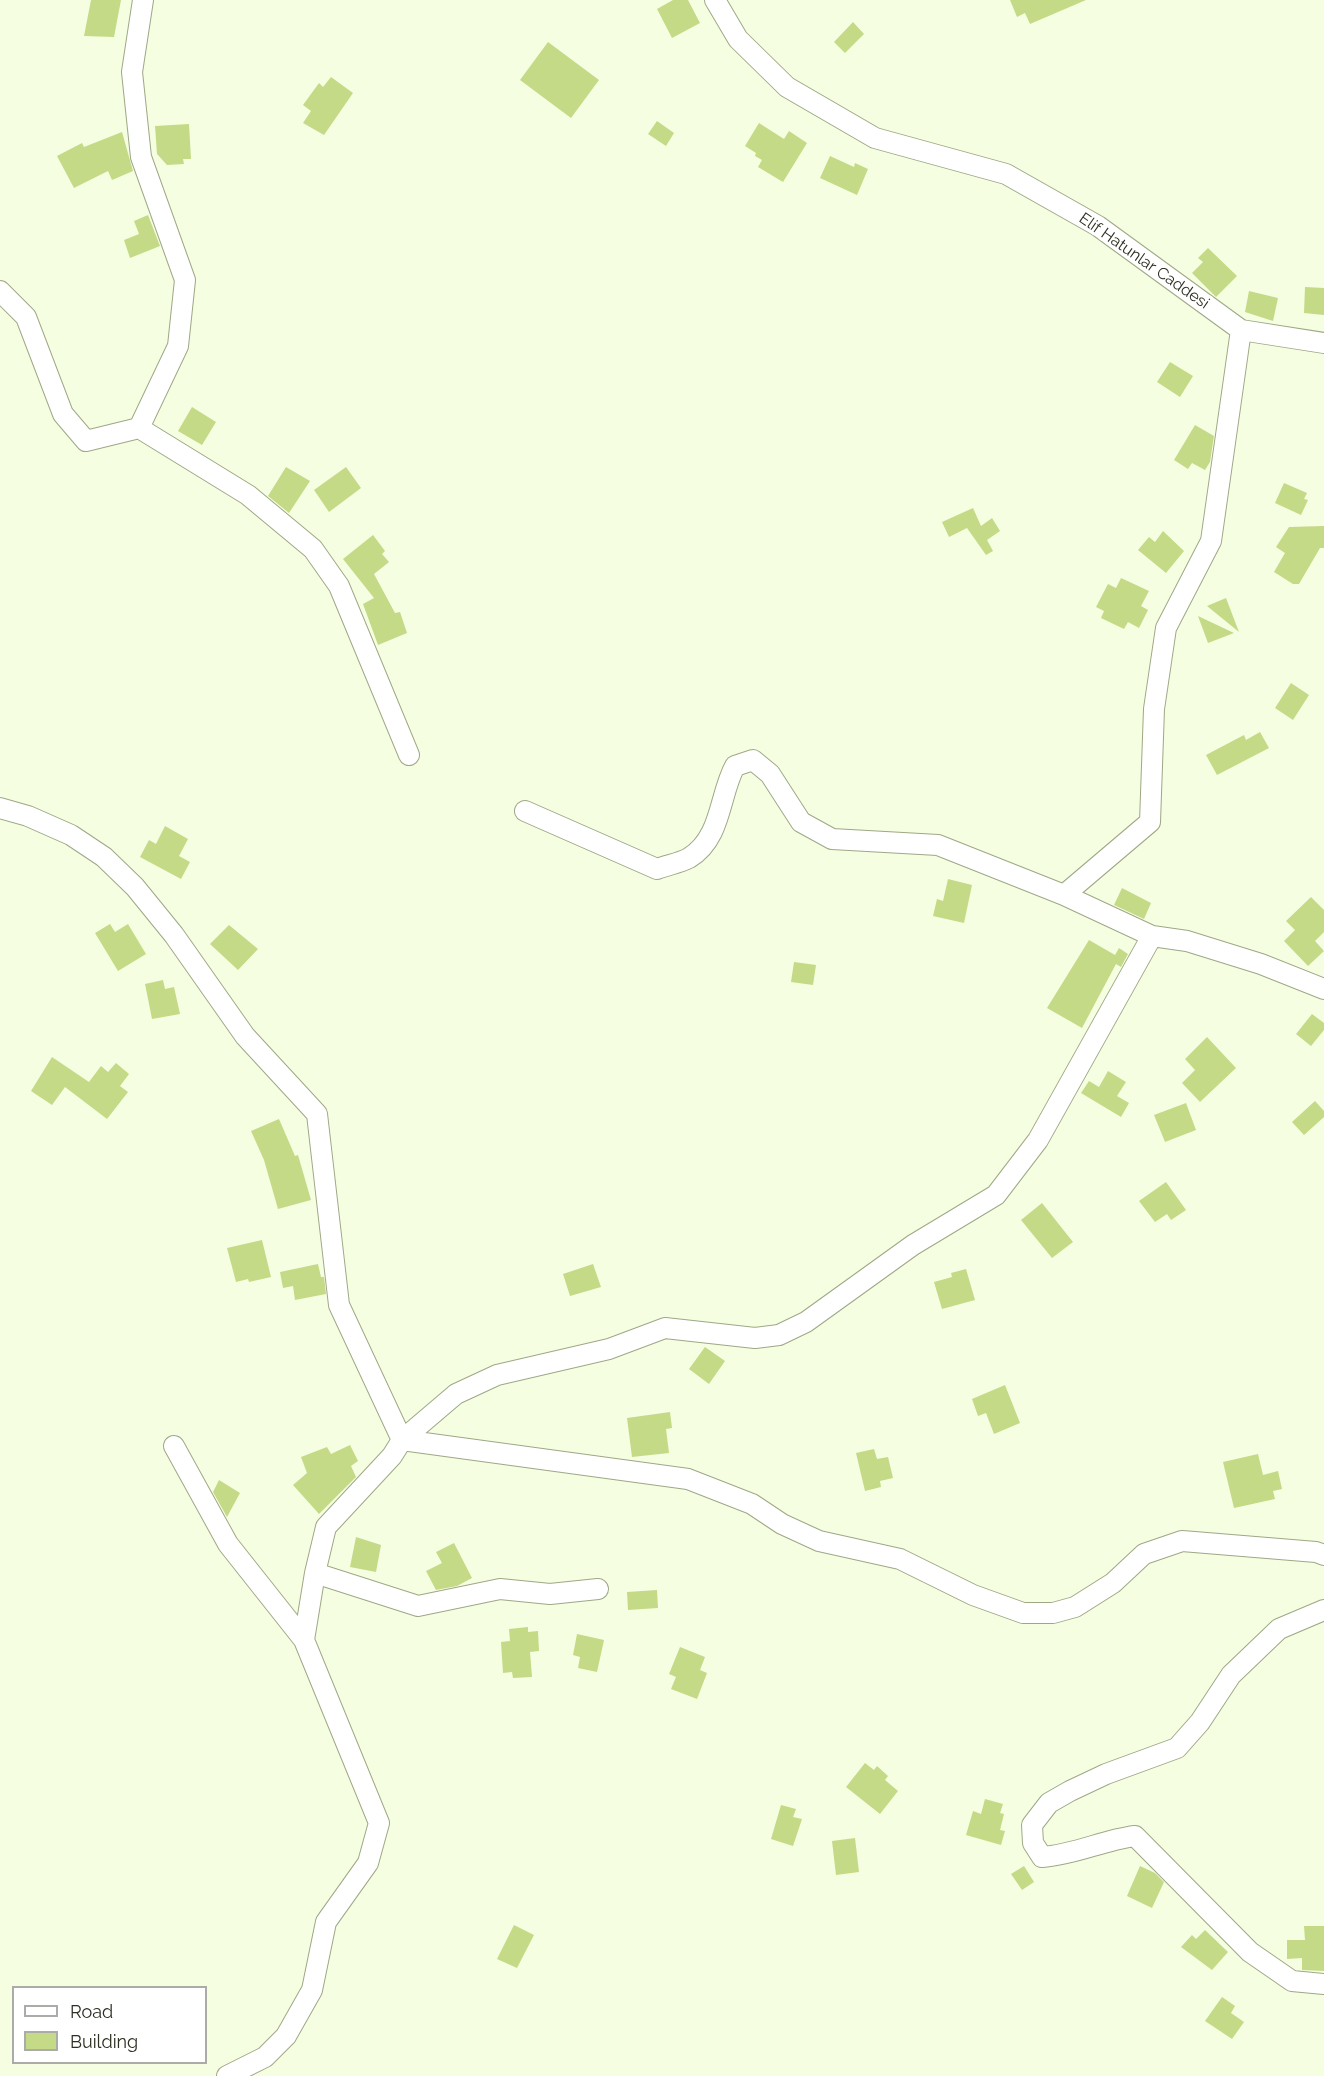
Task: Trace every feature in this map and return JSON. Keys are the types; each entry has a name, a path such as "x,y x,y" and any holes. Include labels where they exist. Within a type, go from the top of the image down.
{"street":[{"path":"139,428 178,346 185,280 141,157 132,72 143,0"},
{"name":"Elif Hatunlar Caddesi","path":"715,0 738,39 787,87 875,138 1006,174 1098,226 1241,330"},
{"path":"0,291 26,317 63,414 86,441 139,428 248,495 313,549 339,586 409,755"},
{"path":"1064,895 1150,822 1154,709 1166,628 1211,541 1241,330 1324,343"},
{"path":"525,811 657,869 690,857 708,838 719,816 729,777 735,766 753,760 770,774 801,822 832,839 938,845 1064,895 1152,936 1198,945 1261,964 1324,989"},
{"path":"0,808 28,816 71,835 104,857 135,887 174,935 245,1036 318,1114 339,1305 402,1440"},
{"path":"304,1640 315,1573 326,1527 392,1456 402,1440 456,1394 497,1375 609,1349 665,1329 755,1338 780,1335 806,1322 912,1245 996,1195 1038,1140 1152,936"},
{"path":"402,1440 688,1479 752,1504 782,1524 819,1541 900,1559 974,1595 1023,1613 1053,1613 1075,1607 1113,1582 1144,1554 1182,1541 1316,1552 1324,1555"},
{"path":"174,1446 228,1544 304,1640 379,1823 368,1863 327,1922 312,1990 286,2036 265,2056 227,2076"},
{"path":"315,1573 418,1606 500,1588 550,1594 598,1589"},
{"path":"1324,1610 1279,1629 1231,1675 1200,1722 1177,1748 1106,1774 1070,1791 1049,1803 1032,1825 1033,1843 1042,1857 1062,1856 1116,1839 1135,1836 1250,1952 1292,1981 1324,1984"}],"building":[{"path":"91,0 121,0 114,37 84,36"},
{"path":"673,0 688,0 700,23 672,38 657,9"},
{"path":"1010,0 1086,0 1030,24 1025,13 1017,17"},
{"path":"853,22 864,34 845,53 834,42"},
{"path":"548,42 599,80 571,118 520,80"},
{"path":"331,77 353,93 324,135 303,123 311,111 303,105 319,83 323,87"},
{"path":"657,121 674,133 666,146 648,134"},
{"path":"759,123 784,139 789,131 807,143 783,182 758,167 762,160 745,146"},
{"path":"189,124 191,159 183,159 184,164 167,165 157,154 155,126"},
{"path":"122,132 133,171 112,180 108,171 74,188 57,156 82,143 84,147"},
{"path":"830,156 854,167 855,163 868,169 857,195 820,178"},
{"path":"148,215 160,246 130,258 124,240 139,234 134,221"},
{"path":"1208,248 1237,276 1216,297 1192,273 1203,262 1198,258"},
{"path":"1305,287 1324,288 1324,315 1304,313"},
{"path":"1249,291 1278,298 1273,321 1245,312"},
{"path":"1170,362 1193,376 1180,397 1157,382"},
{"path":"192,407 216,422 202,445 178,431"},
{"path":"1195,425 1214,436 1210,462 1205,470 1192,463 1188,469 1174,460"},
{"path":"286,467 310,481 289,513 268,496"},
{"path":"346,467 361,488 329,512 314,490"},
{"path":"1284,483 1307,493 1304,499 1308,500 1301,515 1275,503"},
{"path":"973,508 981,526 992,518 1000,531 987,540 993,551 986,555 967,528 949,537 942,522"},
{"path":"1324,526 1324,548 1320,548 1299,584 1293,584 1274,572 1285,553 1276,547 1289,527"},
{"path":"1163,531 1184,551 1166,573 1138,550 1149,537 1155,542"},
{"path":"373,535 385,551 382,554 389,562 374,574 395,613 400,612 407,633 378,645 363,604 374,598 343,559"},
{"path":"1121,578 1149,591 1141,606 1148,610 1139,628 1128,622 1124,629 1101,618 1104,611 1096,607 1108,584 1116,588"},
{"path":"1226,598 1239,632 1207,606"},
{"path":"1198,616 1234,633 1208,643"},
{"path":"1291,683 1309,695 1293,720 1275,708"},
{"path":"1260,732 1269,748 1217,775 1206,755 1244,735 1246,740"},
{"path":"165,826 188,839 179,856 190,862 181,879 140,857 149,840 156,844"},
{"path":"948,879 972,885 964,923 933,916 937,899 943,901"},
{"path":"1122,888 1151,903 1144,919 1114,905"},
{"path":"1311,897 1324,910 1324,932 1315,941 1324,951 1308,966 1284,941 1295,930 1286,921"},
{"path":"110,924 115,932 128,924 146,954 118,971 95,933"},
{"path":"229,925 258,949 238,970 210,944"},
{"path":"1089,940 1115,955 1119,948 1128,954 1121,967 1116,964 1082,1028 1047,1008"},
{"path":"794,962 816,965 813,985 791,982"},
{"path":"163,980 165,989 174,987 180,1014 152,1019 145,984"},
{"path":"1312,1014 1324,1023 1324,1030 1311,1046 1296,1034"},
{"path":"1207,1037 1236,1068 1200,1102 1182,1083 1195,1070 1185,1059"},
{"path":"52,1057 89,1082 101,1066 108,1072 116,1063 129,1074 120,1086 128,1092 107,1119 65,1087 52,1105 31,1091"},
{"path":"1108,1071 1126,1082 1117,1096 1129,1103 1121,1117 1081,1093 1089,1081 1099,1087"},
{"path":"1315,1101 1324,1111 1324,1117 1304,1135 1292,1122"},
{"path":"1186,1103 1196,1130 1165,1142 1154,1115"},
{"path":"279,1119 295,1156 298,1155 311,1200 278,1209 264,1160 251,1131"},
{"path":"1166,1182 1186,1210 1171,1220 1167,1214 1155,1222 1139,1201"},
{"path":"1042,1203 1073,1242 1052,1258 1021,1220"},
{"path":"262,1240 271,1277 249,1282 248,1279 236,1282 227,1248"},
{"path":"318,1264 321,1277 324,1277 326,1294 295,1300 293,1286 283,1288 280,1272"},
{"path":"593,1264 601,1287 570,1296 563,1274"},
{"path":"966,1269 975,1300 942,1309 934,1282 952,1277 951,1273"},
{"path":"705,1347 725,1361 709,1384 689,1369"},
{"path":"1005,1385 1020,1423 994,1434 986,1413 978,1416 972,1399"},
{"path":"670,1412 672,1428 666,1429 669,1453 632,1457 627,1418"},
{"path":"350,1445 358,1461 351,1466 356,1477 319,1514 293,1485 307,1473 301,1457 327,1447 331,1454"},
{"path":"874,1449 877,1459 888,1457 893,1478 880,1481 881,1487 865,1491 856,1453"},
{"path":"1258,1454 1263,1475 1278,1471 1282,1489 1273,1491 1275,1499 1234,1508 1223,1462"},
{"path":"219,1480 240,1493 227,1517 213,1492"},
{"path":"356,1537 381,1545 376,1572 350,1567"},
{"path":"454,1543 472,1578 457,1586 436,1590 426,1571 442,1563 436,1552"},
{"path":"657,1590 658,1608 628,1610 627,1592"},
{"path":"528,1627 528,1632 538,1631 539,1651 530,1652 532,1677 513,1678 512,1672 503,1673 501,1642 510,1641 509,1629"},
{"path":"577,1634 604,1640 597,1672 578,1668 580,1657 573,1655"},
{"path":"680,1647 705,1657 700,1670 707,1673 697,1699 671,1689 676,1677 669,1674"},
{"path":"865,1763 874,1770 877,1766 888,1776 885,1780 898,1791 880,1814 846,1787"},
{"path":"985,1799 1003,1804 1000,1813 1004,1814 1000,1830 1005,1831 1001,1845 966,1835 973,1811 981,1814"},
{"path":"781,1805 796,1809 793,1817 802,1819 793,1846 771,1839"},
{"path":"855,1838 859,1872 836,1875 832,1841"},
{"path":"1024,1866 1034,1882 1022,1890 1011,1874"},
{"path":"1140,1866 1155,1873 1164,1882 1152,1908 1127,1896"},
{"path":"514,1925 534,1935 517,1968 497,1959"},
{"path":"1304,1926 1324,1926 1324,1971 1302,1970 1302,1958 1287,1959 1287,1940 1305,1940"},
{"path":"1205,1930 1228,1952 1212,1970 1181,1947 1192,1935 1196,1939"},
{"path":"1222,1997 1235,2006 1231,2013 1244,2022 1232,2039 1205,2021"}]}
